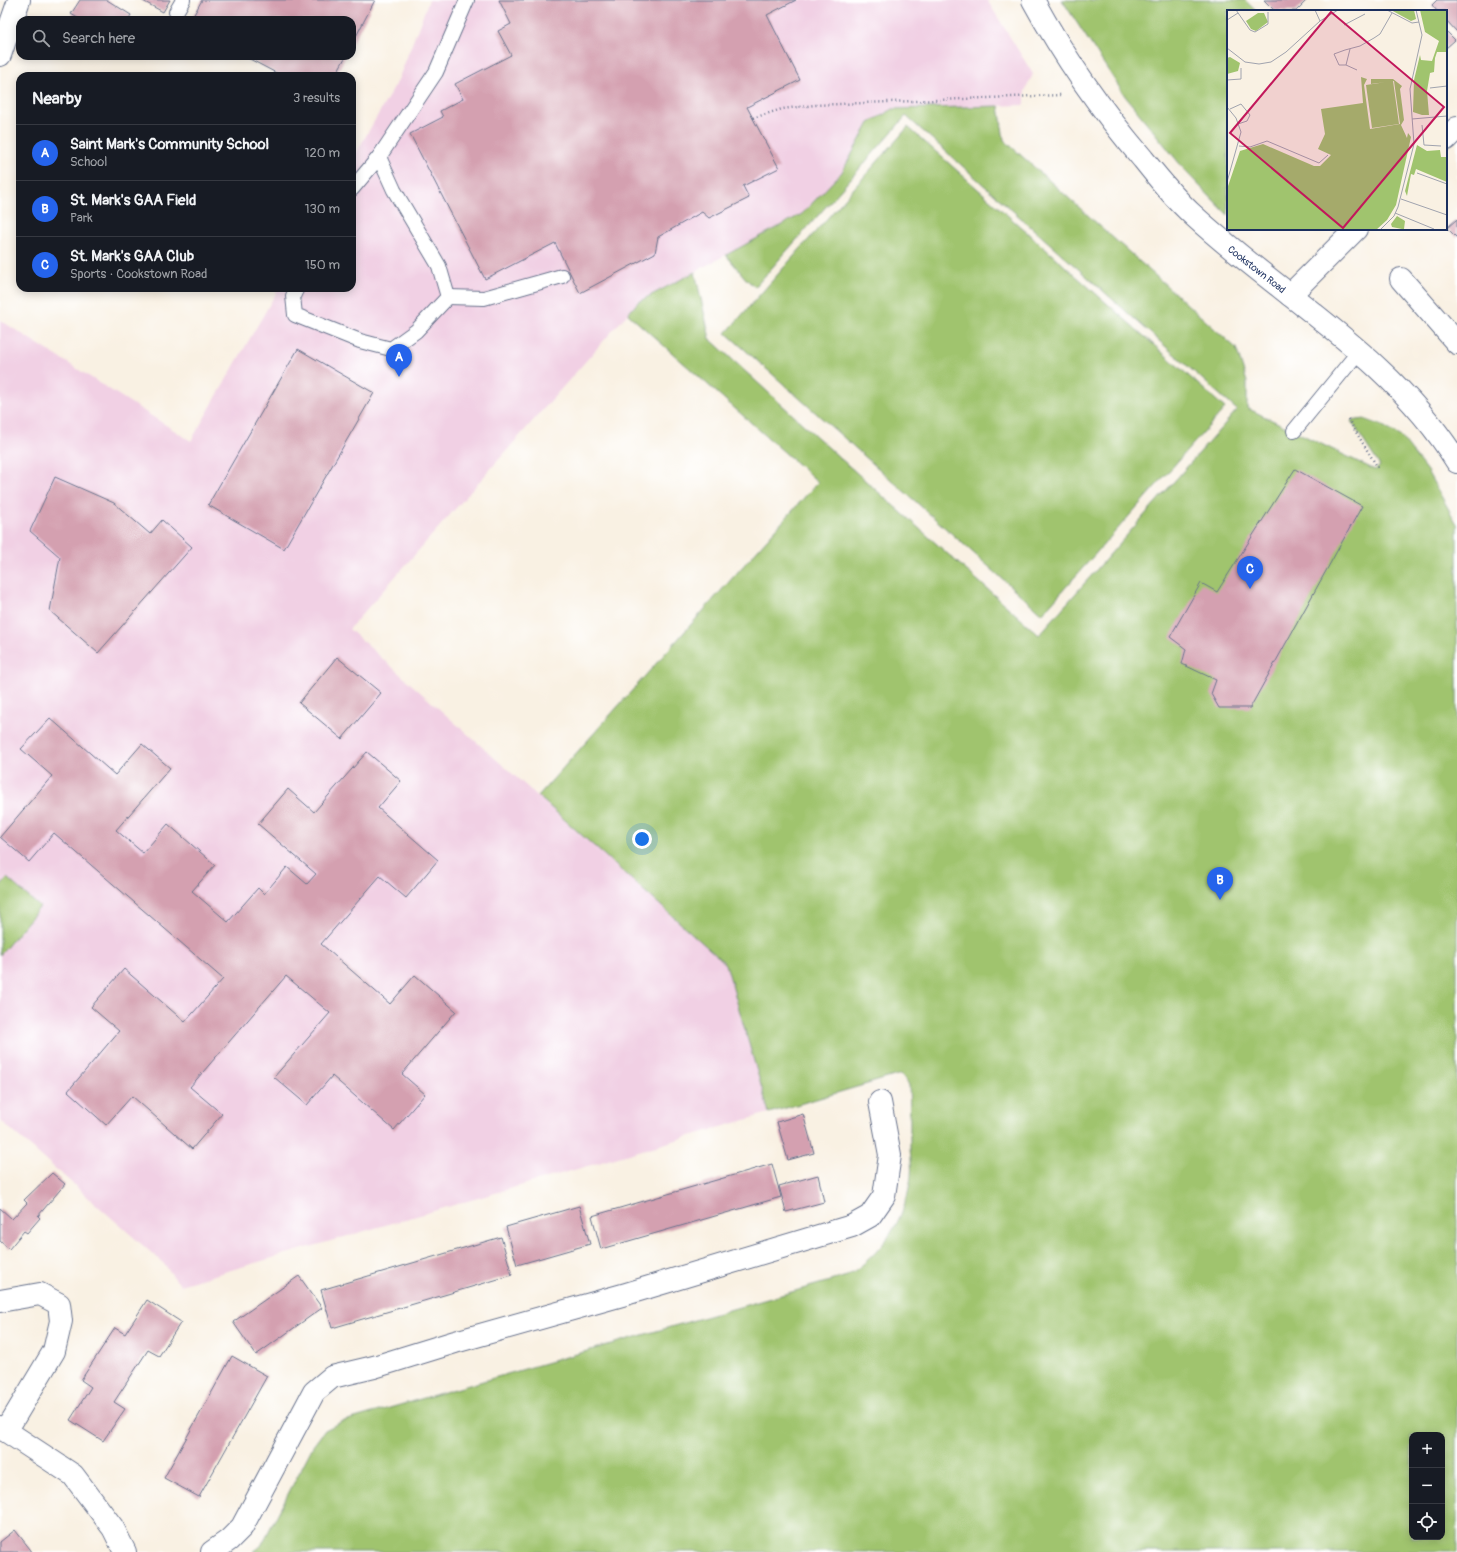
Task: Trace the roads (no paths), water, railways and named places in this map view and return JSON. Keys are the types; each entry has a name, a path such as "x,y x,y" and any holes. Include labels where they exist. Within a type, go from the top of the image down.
{"street":[{"path":"0,55 19,0"},
{"name":"Cookstown Road","path":"1033,0 1080,78 1119,131 1157,177 1192,214 1228,247 1360,350 1404,394 1454,450"},
{"path":"1447,138 1457,128"},
{"path":"1290,295 1355,230"},
{"path":"1401,280 1457,343"},
{"path":"212,1552 229,1540 242,1527 314,1392 332,1377 374,1367 455,1342 626,1294 852,1226 870,1216 884,1196 890,1155 880,1102"},
{"path":"0,1301 40,1294 59,1304 61,1322 54,1351 3,1429 73,1475 113,1528 125,1552"}],"lane":[{"path":"356,184 379,157 436,72 467,0"},
{"path":"379,157 394,190 439,266 448,297"},
{"path":"295,292 293,296 294,315 360,341 391,349 416,331 448,297 484,298 562,276"},
{"path":"1294,430 1360,350"}],"place":[{"name":"Saint Mark's Community School","path":"399,377"},
{"name":"St. Mark's GAA Club","path":"1250,589"},
{"name":"St. Mark's GAA Field","path":"1220,900"}]}
